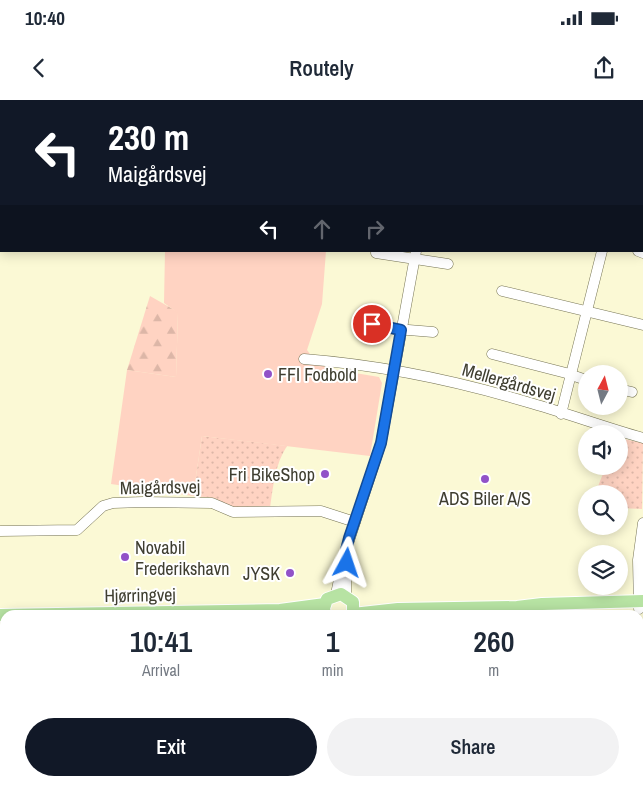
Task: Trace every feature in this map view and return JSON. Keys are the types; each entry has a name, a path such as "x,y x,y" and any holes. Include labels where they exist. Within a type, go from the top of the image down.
{"main road":[{"path":"324,610 327,600 348,604 398,608 534,606 542,604 641,605"}],"street":[{"path":"561,414 602,252"},
{"path":"376,253 416,255 448,264"},
{"path":"348,604 346,558 355,522 381,443 416,255"},
{"path":"502,290 643,326"},
{"path":"366,324 401,330 433,332"},
{"path":"492,354 578,377"},
{"name":"Mellergårdsvej","path":"304,359 349,362 394,370 485,391 643,438"},
{"path":"628,391 632,392"},
{"name":"Maigårdsvej","path":"0,531 77,530 103,506 113,503 144,502 212,503 233,512 321,511 355,522"},
{"path":"641,605 638,560 643,523"}],"green space":[{"name":"FFI Fodbold","path":"165,252 326,252 322,304 307,350 318,364 331,369 379,377 382,383 370,456 202,436 193,496 111,484 127,370 176,377 178,313 164,303"},
{"path":"150,296 178,312 176,377 127,370"},
{"path":"202,436 287,446 277,468 270,508 232,507 214,498 193,496"},
{"path":"628,440 643,443 642,509 628,508 628,485 599,485 602,475 628,475"}],"place":[{"name":"FFI Fodbold","path":"268,374"},
{"name":"Fri BikeShop","path":"325,474"},
{"name":"ADS Biler A/S","path":"485,479"},
{"name":"Novabil Frederikshavn","path":"125,557"},
{"name":"JYSK","path":"290,573"}],"route":[{"path":"347,563 346,550 349,538 375,466 381,443 401,330 372,324"}]}
